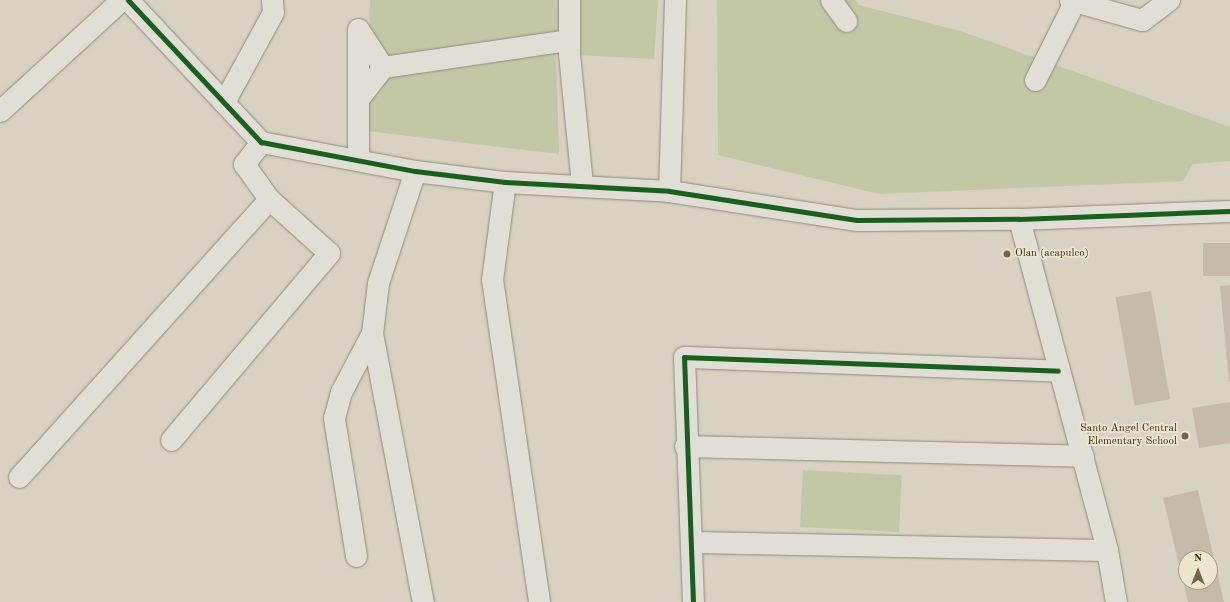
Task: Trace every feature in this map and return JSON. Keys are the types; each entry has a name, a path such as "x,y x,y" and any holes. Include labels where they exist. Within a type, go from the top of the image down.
{"street":[{"path":"0,112 121,0"},
{"path":"128,0 261,142 416,171 505,182 582,185 669,191 857,220 1019,219 1230,211"},
{"path":"224,102 273,12 272,0"},
{"path":"569,0 569,40 582,185"},
{"path":"669,191 675,0"},
{"path":"831,0 846,21"},
{"path":"1035,80 1072,1 1142,20 1169,0"},
{"path":"358,160 358,29 383,67"},
{"path":"358,99 383,67 569,40"},
{"path":"171,440 330,253 269,199 244,164 261,142"},
{"path":"416,171 378,283 372,333 423,602"},
{"path":"505,182 492,279 539,602"},
{"path":"19,477 269,199"},
{"path":"1019,219 1106,550 1116,602"},
{"path":"356,556 334,418 341,392 372,333"},
{"path":"693,602 685,446 684,357 1058,372"},
{"path":"685,446 1082,456"},
{"path":"691,542 1106,550"}],"green space":[{"path":"370,0 658,0 654,59 556,54 559,154 367,131"},
{"path":"717,0 855,0 859,5 960,31 1230,127 1230,161 1193,164 1183,181 879,194 718,155"},
{"path":"803,470 902,475 899,532 800,527"}],"building":[{"path":"1203,243 1230,243 1230,276 1203,276"},
{"path":"1230,285 1230,382 1229,382 1220,286"},
{"path":"1151,291 1170,399 1135,406 1116,297"},
{"path":"1230,402 1230,443 1199,448 1192,408"},
{"path":"1198,490 1212,550 1178,550 1178,560 1163,498"},
{"path":"1218,576 1224,602 1188,602 1185,590 1218,590"}],"cycle path":[{"path":"128,0 261,142 415,171 505,182 669,191 857,220 1019,219 1230,211"},
{"path":"693,602 684,357 1058,371"}],"place":[{"name":"Olan (acapulco)","path":"1007,254"},
{"name":"Santo Angel Central Elementary School","path":"1185,436"}]}
